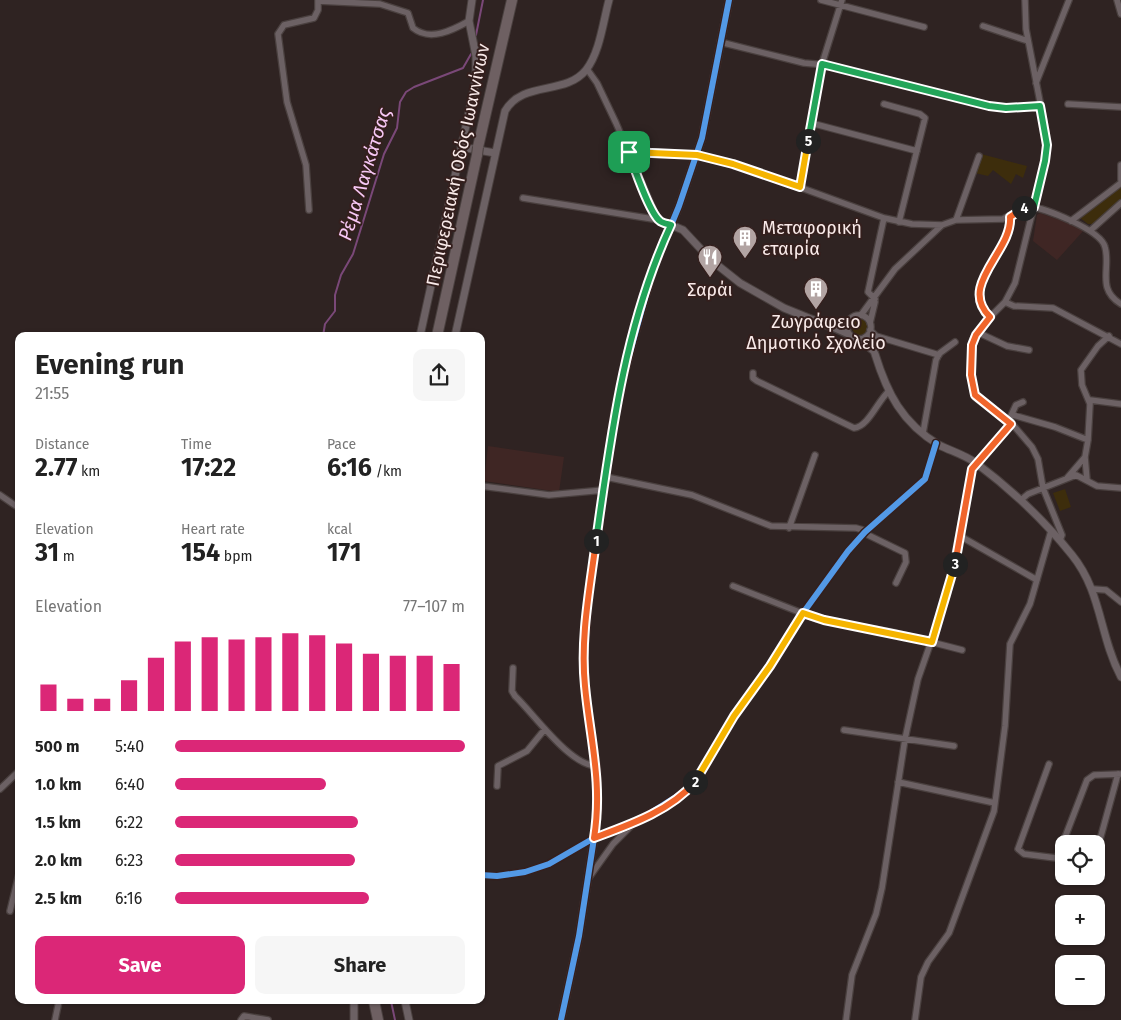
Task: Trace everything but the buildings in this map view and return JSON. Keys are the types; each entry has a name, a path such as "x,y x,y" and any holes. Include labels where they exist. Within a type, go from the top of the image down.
{"highway":[{"name":"Περιφερειακή Οδός Ιωαννίνων","path":"438,332 512,0"},
{"path":"375,1004 378,1020"}],"street":[{"path":"309,210 306,168 287,102 278,34 284,25 314,18 317,13 318,0 388,6 408,13 413,28 424,34 443,33 469,21"},
{"path":"421,332 476,73 469,21 472,0"},
{"path":"455,332 503,117 511,102 524,93 571,82 587,69 594,55 609,0"},
{"path":"560,1020 579,936 598,812 597,766 586,696 584,653 590,588 615,411 624,369 653,269 697,155 728,0"},
{"path":"821,0 841,2 924,27"},
{"path":"1025,0 1028,40 1047,145 1045,161 1017,276 1005,302 978,332 972,345 970,362 974,393 983,403 1024,436 1035,453 1043,488 1062,535 1060,540"},
{"path":"1036,83 1069,0"},
{"path":"1117,0 1121,14"},
{"path":"800,187 822,64 841,2"},
{"path":"982,26 1028,40"},
{"path":"720,42 804,62 822,64 989,106 1006,108 1040,106"},
{"path":"587,69 597,83 658,220"},
{"path":"884,104 925,117 899,222"},
{"path":"1068,104 1121,106"},
{"path":"811,123 918,151"},
{"path":"461,147 495,154"},
{"path":"629,152 697,155 733,164 884,218 924,226 942,225 956,220 989,220 1010,217 1022,208 1034,207 1091,230 1105,246 1107,285 1111,296 1121,304"},
{"path":"956,220 979,156"},
{"path":"1071,221 1121,181 1121,165"},
{"path":"523,198 658,220 671,225 682,230 711,260 740,283 784,308 858,339 875,354"},
{"path":"1091,230 1121,203"},
{"path":"990,317 981,304 980,287 1003,242 1010,217"},
{"path":"875,299 868,292 884,218"},
{"path":"831,327 848,322 853,317 861,315 875,299 895,269 942,225"},
{"path":"875,299 870,330 875,354 888,392 900,410 923,433 936,443 976,463 1022,499 1060,540 1084,570 1093,590 1106,641 1121,677"},
{"path":"1005,302 1014,306 1053,308 1120,340"},
{"path":"861,315 870,323"},
{"path":"848,322 847,330 851,336"},
{"path":"858,339 866,337 870,330"},
{"path":"870,330 876,336 939,354"},
{"path":"978,332 1007,346 1029,350"},
{"path":"1087,480 1085,457 1088,440 1090,400 1082,385 1081,370 1098,346 1109,336"},
{"path":"923,433 935,364 939,354 955,342"},
{"path":"753,373 753,378 757,381 854,428 860,427 888,392"},
{"path":"1090,400 1121,404"},
{"path":"846,1020 852,976 876,914 882,888 905,739 918,679 925,653 932,642 947,596 972,469 994,446 1010,423 1016,405 1023,402"},
{"path":"1013,415 1055,427 1088,440"},
{"path":"485,875 496,876 525,872 549,864 594,838 633,824 680,796 697,780 734,716 770,666 803,613 865,532 921,484 927,474 936,443"},
{"path":"789,528 815,455"},
{"path":"1067,478 1085,457"},
{"path":"1022,499 1028,494 1077,475 1097,486 1121,488"},
{"path":"606,477 692,495 771,526 789,528 856,528 905,553 906,562 896,583"},
{"path":"485,487 549,495 604,490"},
{"path":"0,495 15,505"},
{"path":"915,1020 922,977 928,962 949,933 995,803 1006,709 1010,644 1030,604 1051,531"},
{"path":"960,536 1037,580"},
{"path":"733,586 824,620 962,650"},
{"path":"1093,590 1106,590 1121,602"},
{"path":"513,668 513,694 545,730 582,762 597,766"},
{"path":"497,786 498,766 527,751 545,730"},
{"path":"844,730 954,746"},
{"path":"1049,764 1018,849 1023,854 1055,857"},
{"path":"1068,835 1086,781 1094,775 1119,774 1101,835"},
{"path":"0,789 15,775"},
{"path":"898,782 995,803"},
{"path":"588,879 613,844 633,824"},
{"path":"10,911 15,890"},
{"path":"55,1020 59,1004"},
{"path":"354,1004 354,1020"},
{"path":"406,1004 409,1020"},
{"path":"241,1020 244,1016 268,1020"}],"shaded area":[{"path":"981,154 1027,166 1023,178 1016,174 1011,184 993,170 988,176 975,173"},
{"path":"1121,185 1121,199 1095,224 1088,224 1079,217"},
{"path":"1040,213 1085,229 1057,260 1033,241 1037,215"},
{"path":"857,319 863,319 868,324 866,333 857,335 852,330 852,324"},
{"path":"488,446 564,457 559,492 485,481"},
{"path":"1065,489 1071,507 1060,511 1053,493"}],"waterway":[{"name":"Ρέμα Λαγκάτσας","path":"476,35 483,0"},
{"name":"Ρέμα Λαγκάτσας","path":"324,332 325,324 335,311 335,295 341,275 353,254 384,154 397,128 400,102 406,92 414,87 463,68 471,54"},
{"name":"Ρέμα Λαγκάτσας","path":"392,1004 395,1020"}],"cycle path":[{"path":"561,1020 579,936 598,812 597,771 586,696 584,653 590,588 616,403 653,269 679,206 702,138 729,0"},
{"path":"485,875 497,876 525,872 549,864 594,838 633,824 690,788 701,774 734,716 770,666 803,613 848,551 865,532 925,479 936,443"}],"place":[{"name":"Μεταφορική εταιρία","path":"745,259"},
{"name":"Σαράι","path":"710,278"},
{"name":"Ζωγράφειο Δημοτικό Σχολείο","path":"816,310"}],"route":[{"path":"822,64 989,106 1006,108 1040,106 1047,145 1034,207 1022,208 1010,217 1003,242 980,287 981,304 985,313 990,317 973,339 970,368 973,390 976,398 1011,424 994,446 978,460 972,469 953,571 932,642 896,633 824,620 803,613 770,666 734,716 701,774 690,788 671,802 633,824 594,838 599,787 586,696 584,653 596,539 613,424 624,369 644,296 671,225 658,220 637,176 629,152 697,155 733,164 800,187 822,64"}]}
